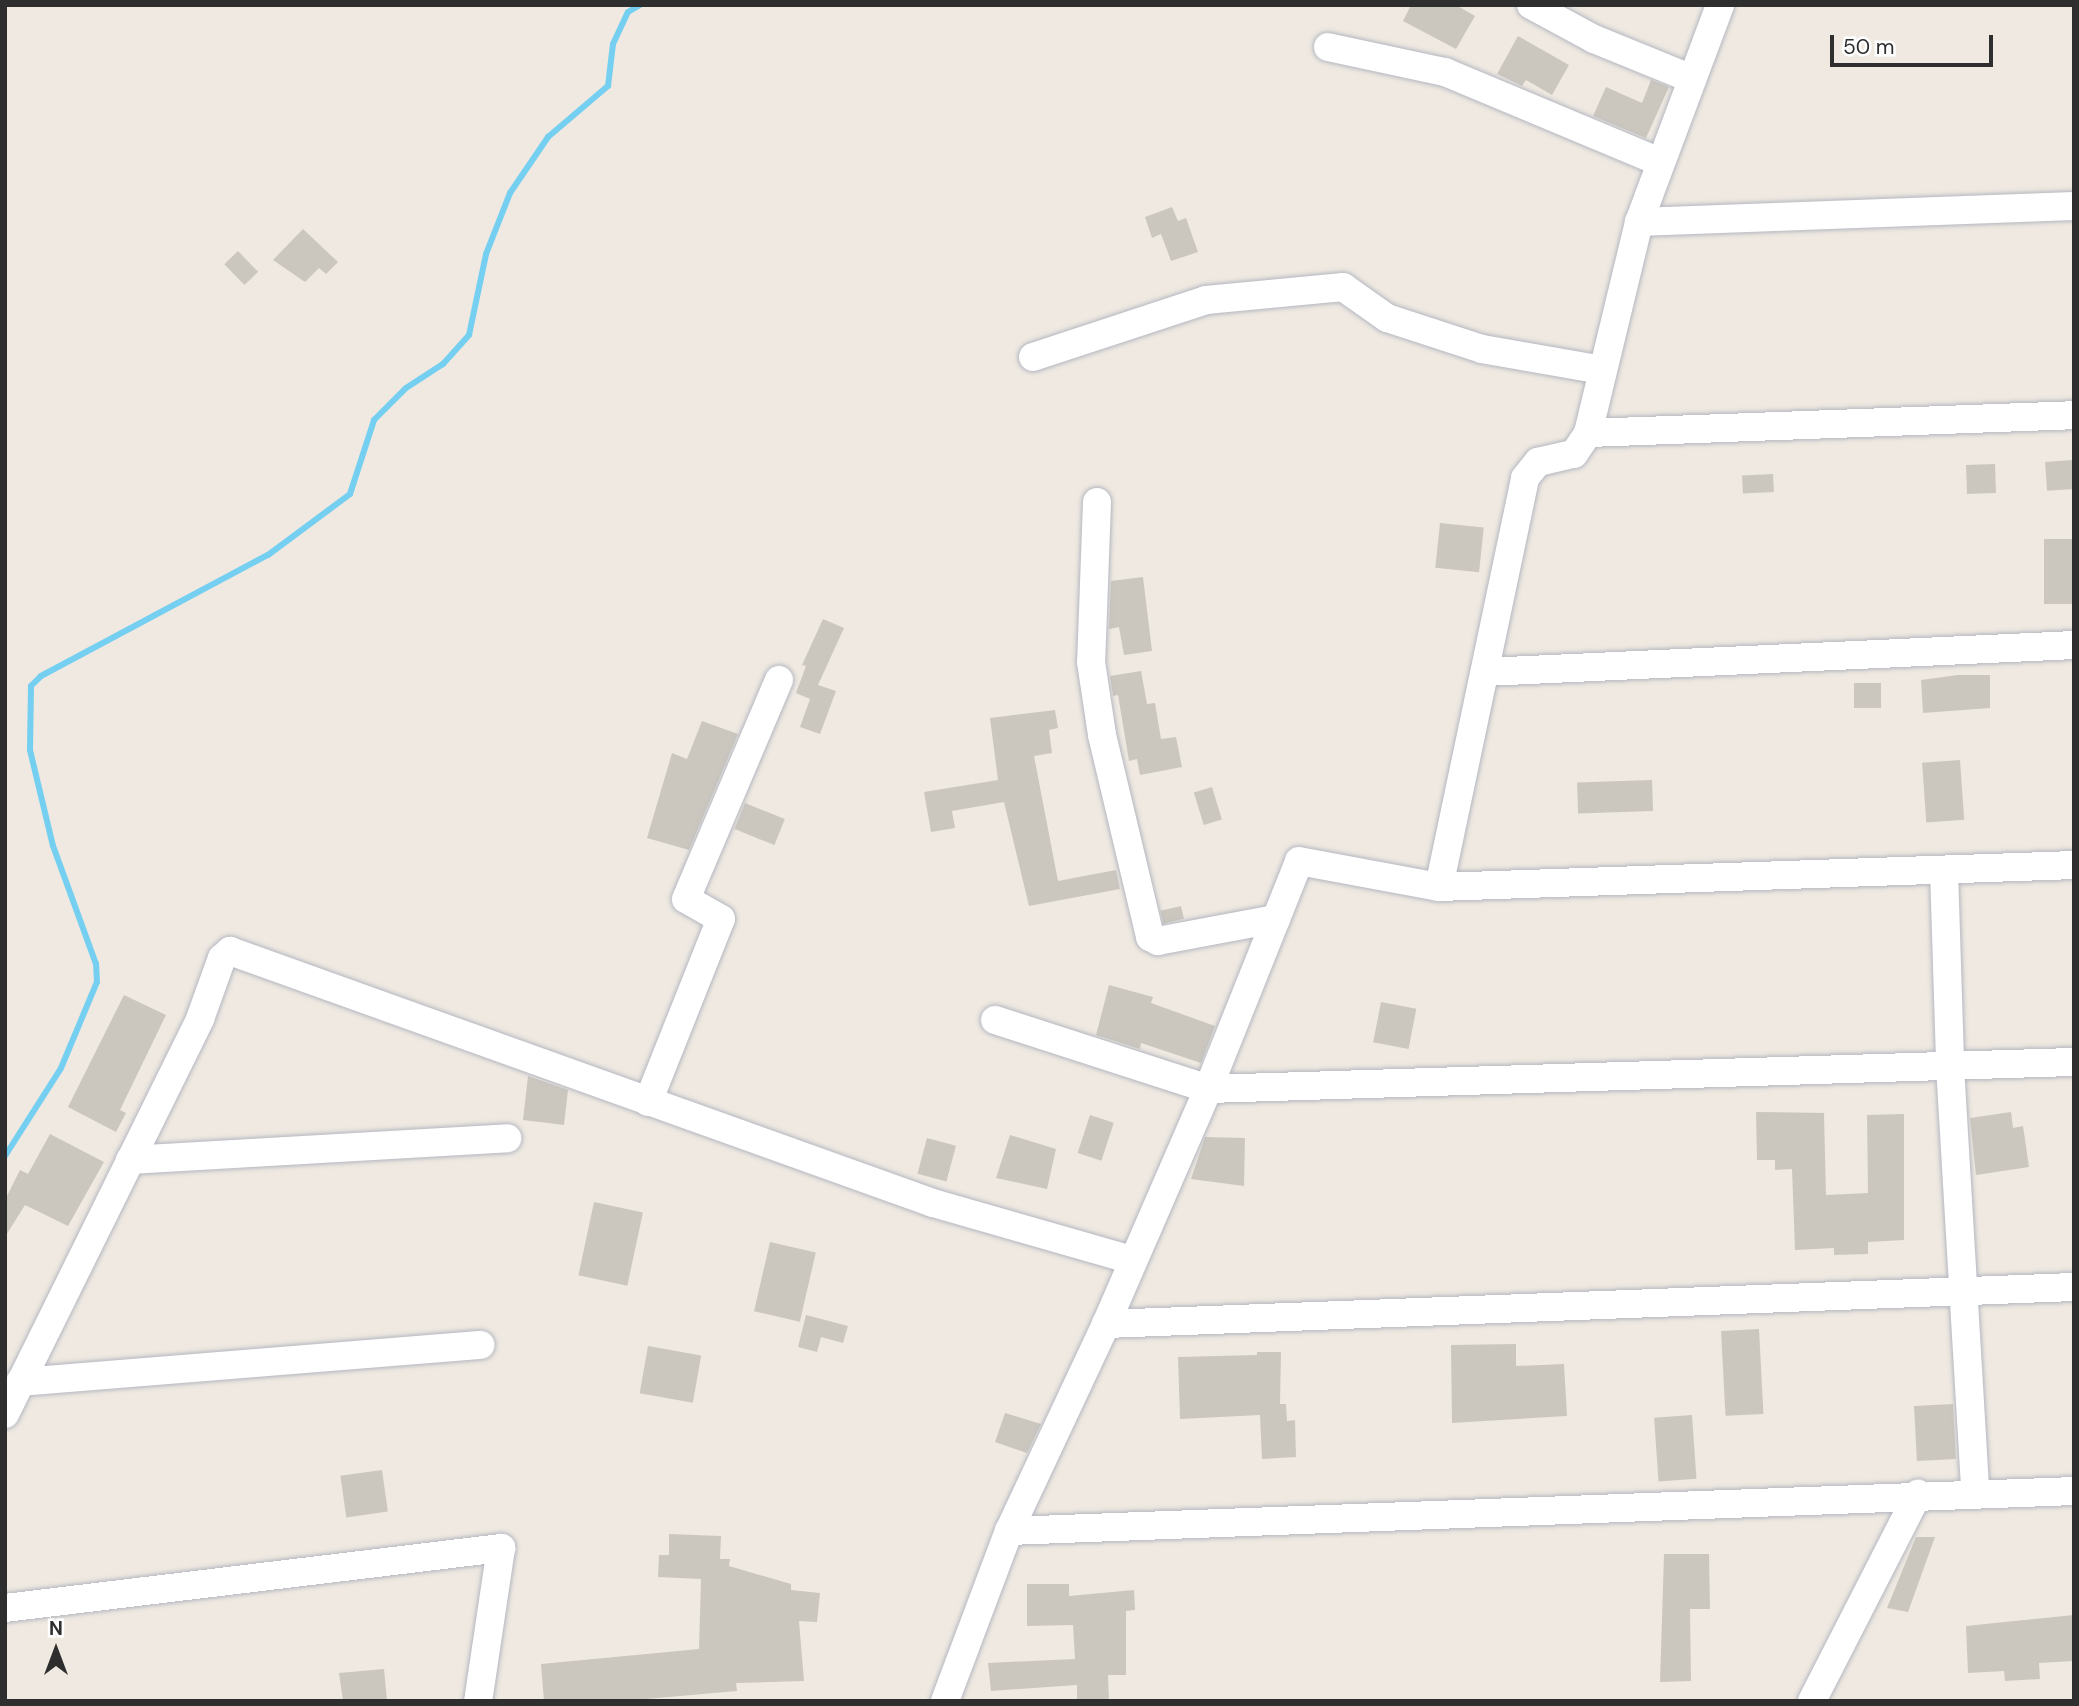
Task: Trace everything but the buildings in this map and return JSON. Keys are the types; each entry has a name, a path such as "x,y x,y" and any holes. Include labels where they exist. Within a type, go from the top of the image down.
{"street":[{"path":"1531,5 1594,38 1692,79"},
{"path":"1439,887 1525,478 1538,462 1574,454 1588,433 1639,222 1658,161 1720,5"},
{"path":"1328,47 1445,72 1658,161"},
{"path":"1639,222 2074,206"},
{"path":"1033,357 1206,300 1343,287 1353,290 1387,318 1482,349 1602,370"},
{"path":"1588,433 2074,415"},
{"path":"1097,502 1091,662 1102,735 1150,937 1158,941 1276,919"},
{"path":"1485,672 2074,645"},
{"path":"648,1102 721,919 686,899 779,680"},
{"path":"945,1701 1009,1531 1106,1324 1208,1089 1301,858 1439,887 2074,865"},
{"path":"1944,870 1950,1066 1975,1493"},
{"path":"5,1414 200,1019 222,958 230,951 933,1203 1132,1260"},
{"path":"995,1020 1208,1089 2074,1062"},
{"path":"130,1160 506,1138"},
{"path":"1106,1324 2074,1287"},
{"path":"20,1382 481,1345"},
{"path":"1009,1531 1918,1494 2074,1491"},
{"path":"1812,1701 1918,1494"},
{"path":"5,1608 501,1548 478,1701"}],"waterway":[{"path":"5,1156 61,1068 97,982 96,964 53,846 30,750 31,686 41,676 268,555 350,494 374,420 406,388 443,364 469,335 486,254 510,193 548,137 608,86 613,44 628,12 640,5"}]}
